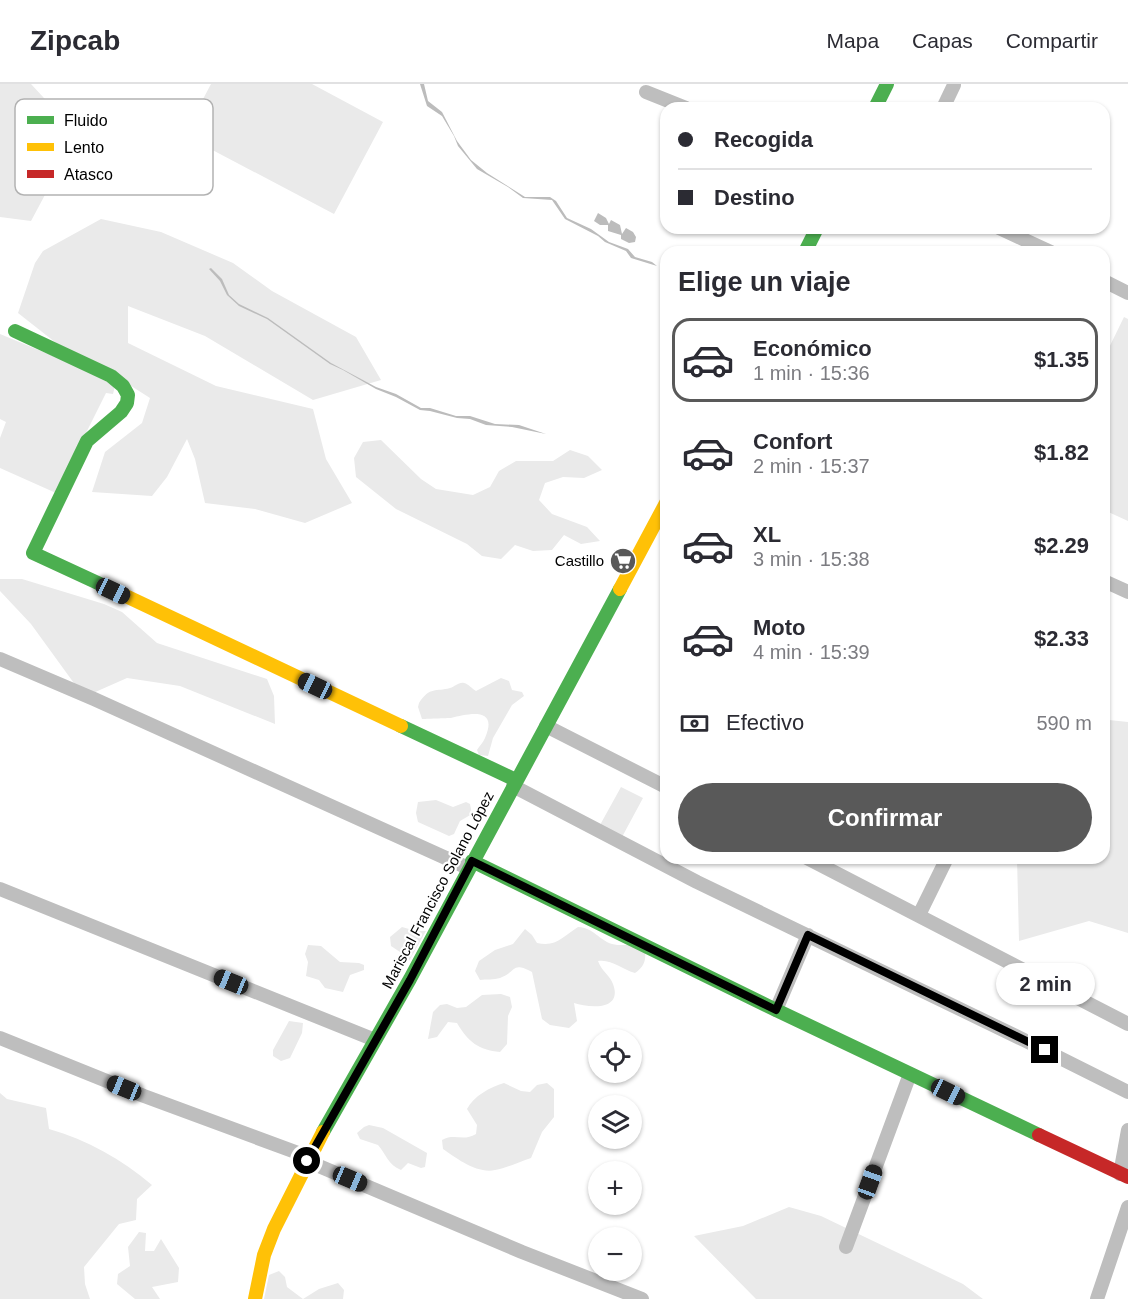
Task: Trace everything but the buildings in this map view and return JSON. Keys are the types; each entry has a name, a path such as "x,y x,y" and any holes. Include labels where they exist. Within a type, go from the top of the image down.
{"street":[{"path":"878,102 887,84"},
{"path":"946,102 954,85"},
{"path":"646,92 671,102"},
{"path":"1012,234 1038,246"},
{"path":"1110,284 1128,293"},
{"path":"15,331 120,382 127,396 125,407 117,418 87,441 33,553 514,783 660,862"},
{"name":"Mariscal Francisco Solano López","path":"255,1299 264,1255 308,1159 410,980 660,514"},
{"path":"1110,583 1128,592"},
{"path":"0,659 470,865 1124,1175 1128,1130"},
{"path":"546,726 660,784"},
{"path":"665,864 1128,1092"},
{"path":"819,864 1128,1024"},
{"path":"919,915 944,864"},
{"path":"0,889 375,1040"},
{"path":"776,1010 808,935"},
{"path":"0,1038 308,1159 522,1252 642,1299"},
{"path":"846,1247 910,1074"},
{"path":"1097,1299 1128,1207"}],"shaded area":[{"path":"0,84 31,84 45,99 15,99 15,195 45,195 31,221 0,217"},
{"path":"211,84 312,84 383,122 334,214 213,150 213,99 203,99"},
{"path":"420,84 424,84 428,101 442,112 457,141 471,160 487,173 525,197 550,197 556,201 567,218 591,229 609,242 628,249 635,257 652,262 657,266 631,258 626,251 565,219 552,200 523,198 477,169 458,146 442,116 427,106"},
{"path":"598,213 606,218 609,224 611,220 620,225 622,234 626,228 633,232 636,237 635,242 629,243 621,239 621,235 608,231 608,225 600,225 594,221"},
{"path":"101,219 161,232 233,263 272,291 356,337 381,380 313,400 205,336 128,306 128,343 216,386 313,409 326,459 352,503 305,523 255,509 205,503 195,459 187,439 167,477 152,496 92,492 105,452 142,423 150,398 103,368 60,346 18,313 35,263 43,251"},
{"path":"211,268 222,279 229,295 239,304 268,318 331,363 376,387 396,394 421,408 430,408 456,416 470,416 495,424 519,425 546,434 512,427 486,425 470,419 420,410 376,389 330,364 267,319 239,306 227,295 220,281 209,269"},
{"path":"1124,317 1128,319 1128,521 1110,513 1110,346"},
{"path":"0,334 116,382 113,394 106,393 56,493 0,468 0,438 6,422 0,419"},
{"path":"381,440 421,479 436,489 473,495 490,487 499,471 516,461 553,461 570,450 588,456 602,470 584,478 563,477 545,483 539,500 552,514 587,527 600,541 581,544 564,535 552,550 533,551 515,545 501,559 482,556 467,544 396,509 356,477 354,458 363,442"},
{"path":"0,579 22,579 104,604 122,612 157,643 267,679 274,696 275,724 180,686 127,678 84,697 31,624 0,591"},
{"path":"501,678 509,681 512,690 522,692 524,696 512,705 493,738 488,756 479,755 477,750 488,728 488,721 480,714 422,719 419,703 430,692 462,683 476,691"},
{"path":"1110,720 1128,722 1128,933 1089,921 1019,941 1017,864 1110,864"},
{"path":"621,787 643,798 622,837 600,825"},
{"path":"436,800 453,807 466,802 470,804 472,814 460,821 454,834 449,836 418,822 416,813 418,802"},
{"path":"402,927 426,931 409,961 391,946 390,937"},
{"path":"578,927 612,944 641,947 645,949 645,956 643,965 635,973 612,963 598,961 613,984 615,993 613,999 603,1006 574,1003 577,1021 569,1028 550,1025 542,1019 532,972 517,967 500,978 480,980 475,971 479,961 495,950 513,944 525,929 537,943 550,944"},
{"path":"308,945 321,946 340,962 364,965 364,970 350,975 343,992 325,988 319,980 306,976 308,962 305,954"},
{"path":"501,994 510,997 512,1007 508,1016 507,1044 500,1052 475,1044 457,1023 448,1022 437,1037 428,1039 433,1012 440,1005 466,1007 482,995"},
{"path":"289,1021 303,1023 302,1033 290,1058 281,1061 273,1056 273,1050"},
{"path":"504,1083 521,1091 530,1092 537,1085 547,1083 554,1089 554,1117 542,1132 531,1158 504,1168 481,1170 443,1149 442,1140 476,1134 477,1125 467,1109 483,1093"},
{"path":"0,1093 7,1099 46,1108 49,1129 104,1151 152,1185 137,1199 136,1220 119,1224 84,1267 85,1284 90,1299 0,1299"},
{"path":"369,1125 383,1128 427,1153 425,1167 421,1168 408,1163 401,1170 393,1165 378,1145 360,1139 357,1133"},
{"path":"789,1207 821,1216 963,1284 983,1299 756,1299 694,1236 743,1226"},
{"path":"139,1232 146,1233 145,1251 154,1251 161,1239 179,1268 178,1282 152,1287 160,1299 135,1299 117,1284 118,1274 130,1266 128,1247"},
{"path":"279,1271 285,1277 287,1287 303,1299 264,1299 269,1275"},
{"path":"338,1283 344,1290 343,1299 303,1299 319,1289"}],"traffic: fast":[{"path":"878,102 887,84"},
{"path":"808,246 814,234"},
{"path":"15,331 111,376 123,386 128,395 127,403 121,412 87,441 33,553 113,590"},
{"path":"323,1132 410,979 620,589"},
{"path":"401,726 516,780"},
{"path":"472,861 776,1010 1039,1135"}],"traffic: slow":[{"path":"620,589 660,514"},
{"path":"113,590 401,726"},
{"path":"255,1299 264,1255 274,1229 323,1132"}],"traffic: jam":[{"path":"1039,1135 1128,1177"}],"place":[{"name":"Castillo","path":"623,561"}],"route":[{"path":"307,1161 410,980 472,861 776,1010 808,935 1045,1050"}]}
